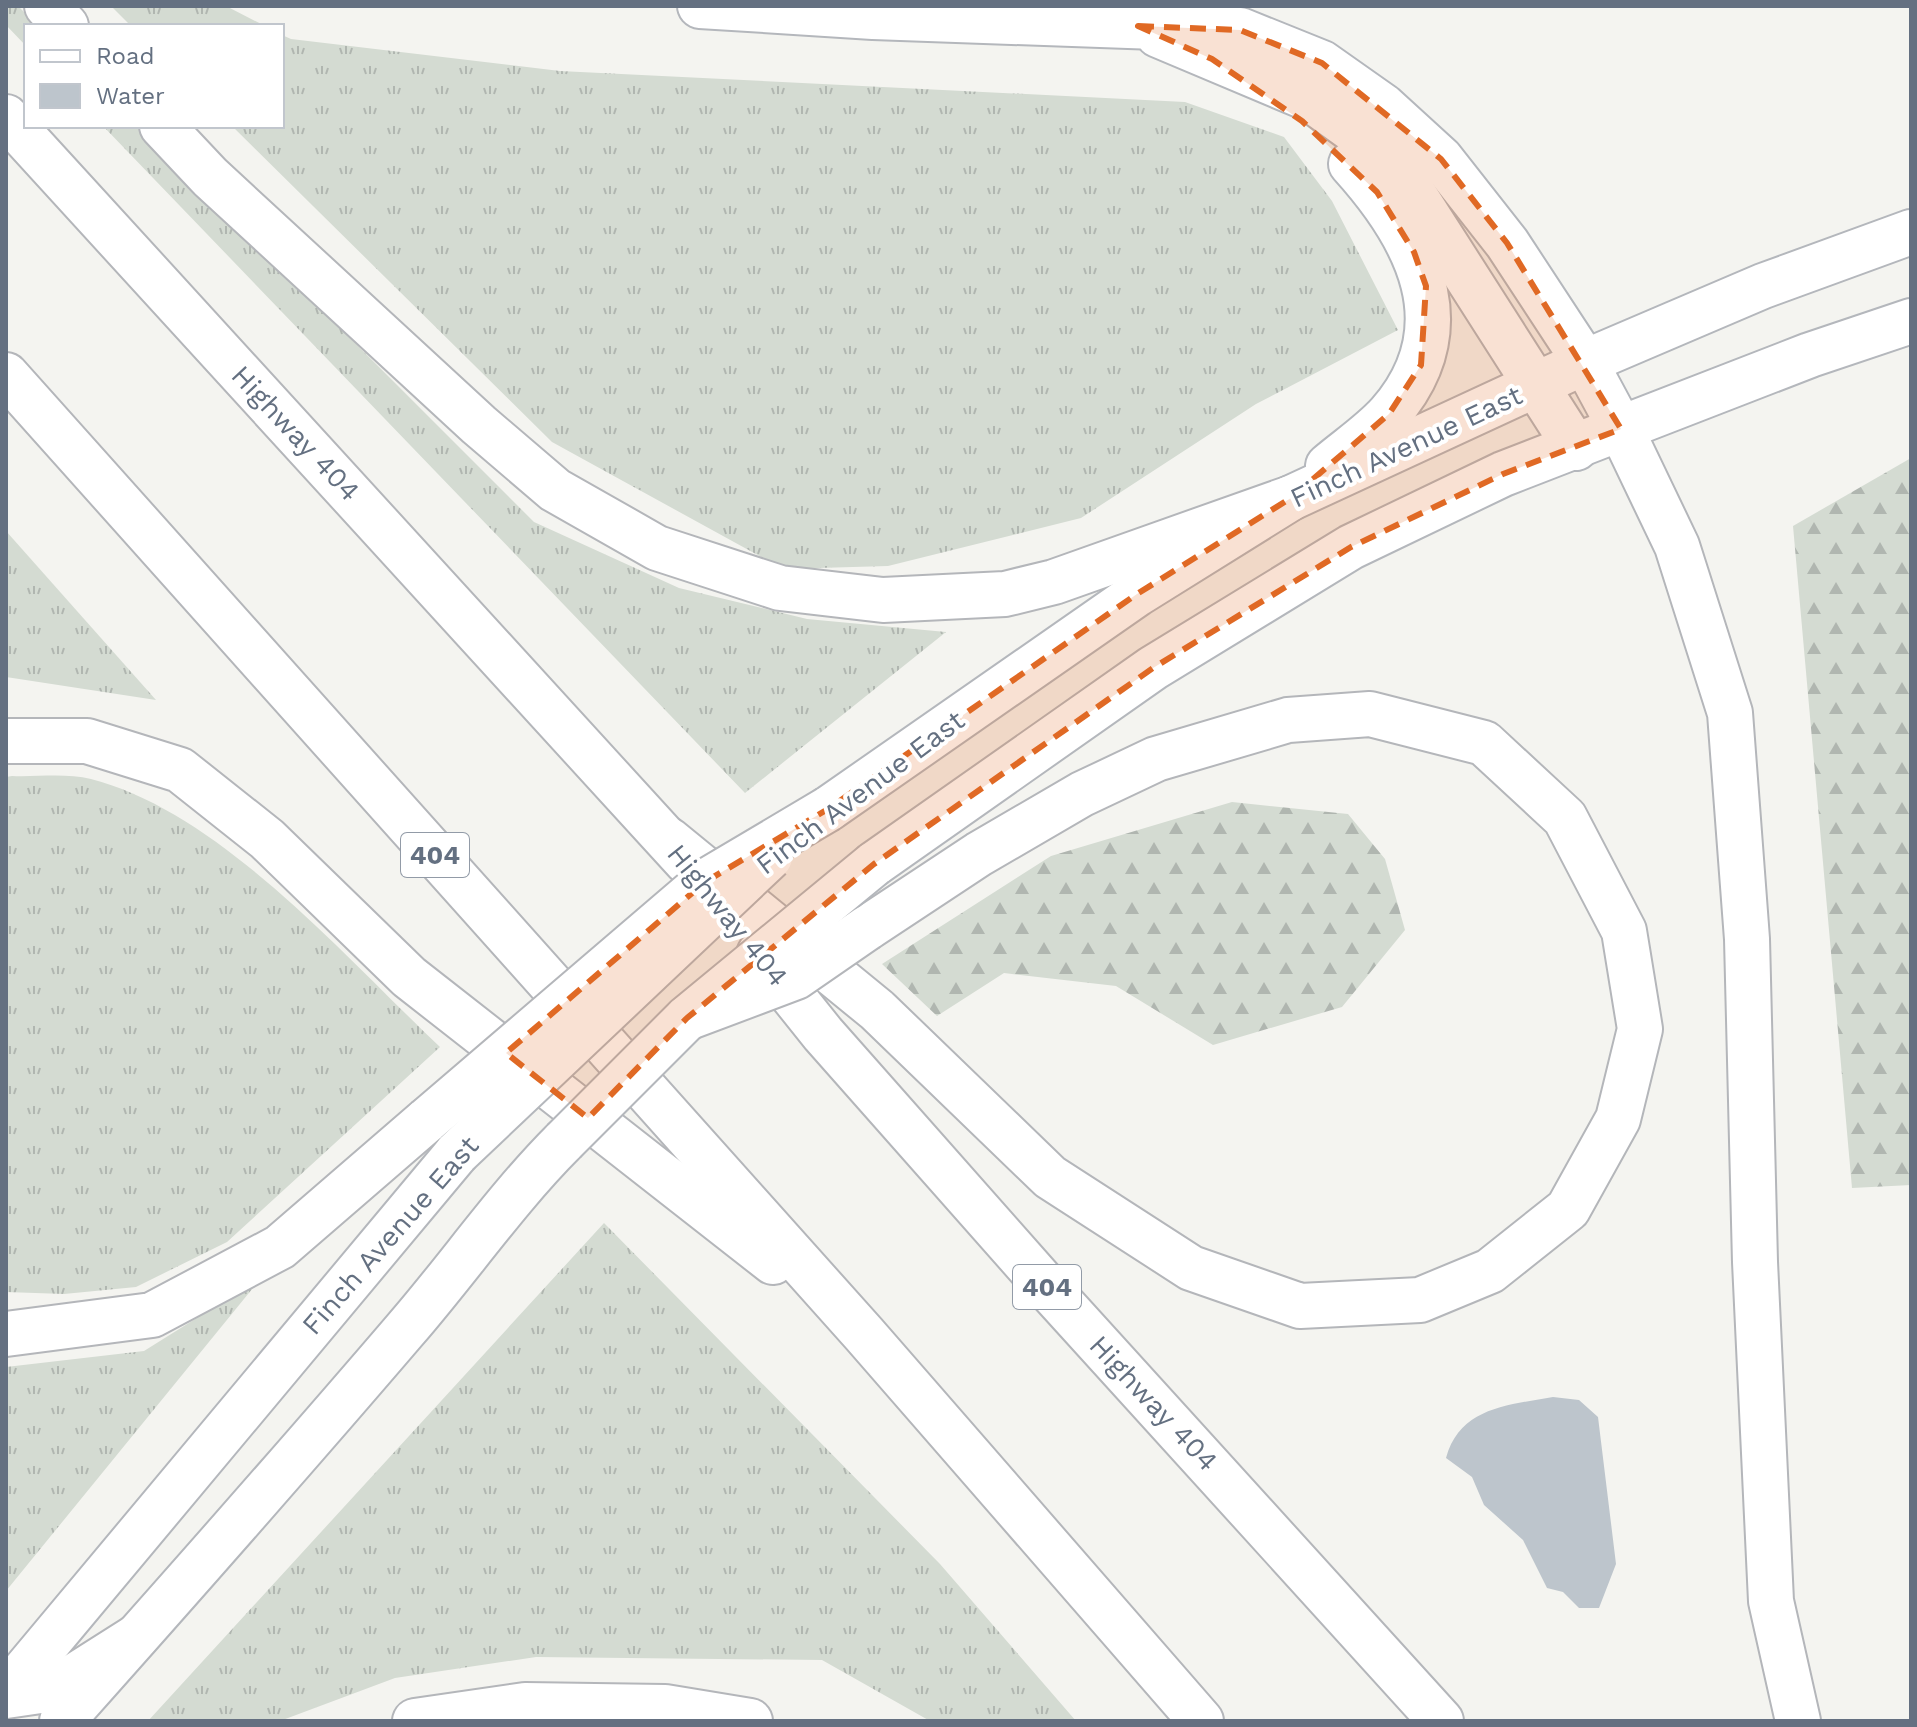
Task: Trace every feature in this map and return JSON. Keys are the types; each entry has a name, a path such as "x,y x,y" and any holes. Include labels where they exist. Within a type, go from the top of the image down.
{"main road":[{"path":"47,6 64,24"},
{"path":"700,6 873,17 1240,30 1322,63 1383,106 1441,159 1507,243 1585,362 1677,546 1730,713 1747,939 1755,1262 1771,1601 1798,1721"},
{"path":"1138,26 1310,99 1353,130 1403,177 1576,448"},
{"path":"164,128 210,177 555,490 657,548 780,588 883,600 1005,594 1054,582 1291,498 1389,414 1421,365 1429,323 1426,286 1414,252 1377,192 1338,150 1212,59"},
{"name":"Highway 404","path":"6,117 669,840 823,1034 1441,1721"},
{"name":"Finch Avenue East","path":"6,1695 457,1153 743,879 828,809 1137,594 1291,498 1585,362 1763,286 1911,232"},
{"path":"62,1721 446,1283 521,1184 687,1018 874,864 1246,608 1351,547 1503,474 1810,355 1911,321"},
{"name":"404","path":"6,375 864,1334 1201,1721"},
{"path":"669,840 877,1010 1050,1177 1191,1268 1300,1306 1420,1300 1490,1271 1568,1209 1618,1119 1640,1029 1624,931 1565,818 1484,743 1370,714 1288,720 1156,759 1082,794 979,854 867,928 796,977 687,1018"},
{"path":"6,741 87,741 180,770 267,839 409,977 864,1334"},
{"path":"6,1334 152,1315 280,1247 705,882 828,809"},
{"path":"6,1695 54,1689 136,1637"},
{"path":"415,1721 525,1705 665,1707 750,1721"}],"highlighted area":[{"path":"1138,26 1240,30 1322,63 1441,159 1507,243 1621,429 1503,474 1351,547 1153,668 874,864 687,1018 588,1118 506,1053 705,882 828,809 1137,594 1291,498 1389,414 1421,365 1426,286 1414,252 1377,192 1302,121 1212,59"}],"green space":[{"path":"6,6 18,6 36,24 24,24 24,44 6,25"},
{"path":"111,6 226,6 261,24 129,24"},
{"path":"284,36 560,71 1185,102 1284,137 1332,201 1398,330 1256,404 1081,518 888,566 783,569 552,442 234,128 284,128"},
{"path":"105,128 140,128 534,522 679,588 807,619 946,632 745,793"},
{"path":"1911,458 1911,1185 1852,1188 1793,526"},
{"path":"6,531 156,700 6,677"},
{"path":"6,777 91,779 139,796 187,822 233,855 322,931 440,1047 227,1242 136,1287 64,1294 6,1292"},
{"path":"1232,802 1348,814 1385,859 1405,930 1342,1007 1213,1045 1116,986 1004,973 937,1016 882,964 1051,856"},
{"path":"604,1223 940,1564 1076,1721 930,1721 822,1660 536,1657 395,1678 280,1721 148,1721"},
{"path":"261,1278 6,1591 6,1367 144,1351"}],"water":[{"path":"1553,1397 1579,1400 1598,1417 1616,1564 1599,1608 1579,1608 1563,1592 1547,1588 1523,1540 1484,1505 1472,1477 1446,1458 1462,1428 1474,1418 1504,1406"}]}
